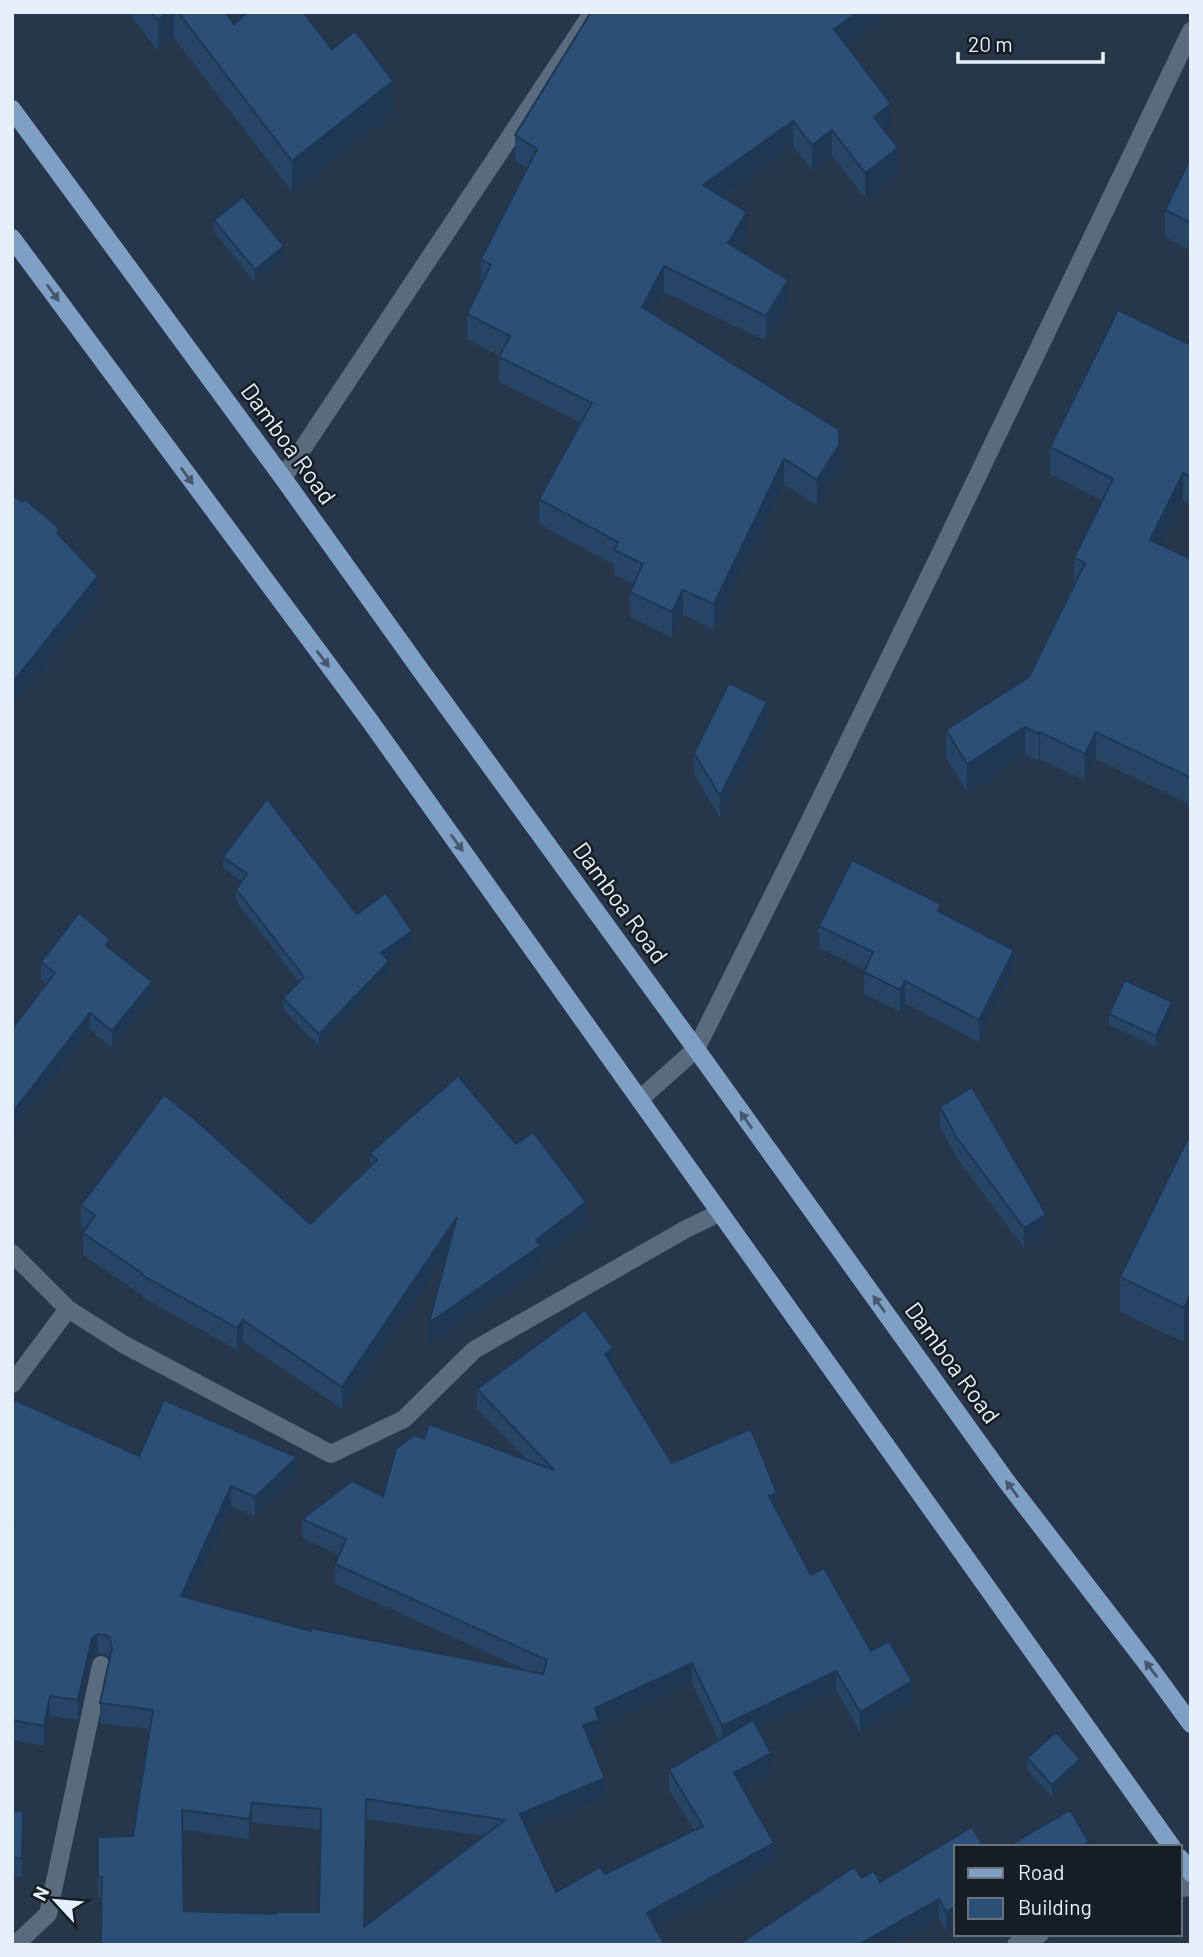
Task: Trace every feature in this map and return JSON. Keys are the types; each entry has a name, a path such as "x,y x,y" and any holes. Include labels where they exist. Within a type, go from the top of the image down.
{"main road":[{"name":"Damboa Road","path":"12,109 283,478 1007,1482 1191,1724"},
{"path":"12,238 378,732 1171,1845"}],"street":[{"path":"283,478 593,12"},
{"path":"640,1099 696,1049 944,546 1191,31"},
{"path":"12,1252 68,1309 123,1345 331,1454 404,1419 474,1350 686,1229 719,1213"},
{"path":"12,1384 68,1309"},
{"path":"15,1945 48,1914 101,1665"},
{"path":"1016,1945 1036,1936"}],"building":[{"path":"151,12 168,12 158,20"},
{"path":"178,12 225,12 234,24 248,12 303,12 332,49 355,31 393,81 292,161"},
{"path":"591,12 858,12 834,29 891,104 874,117 898,148 865,173 832,130 812,145 793,121 703,185 747,212 728,243 788,280 766,316 664,266 642,307 839,430 839,445 817,480 784,459 714,604 683,590 672,612 630,592 643,564 614,550 618,542 539,499 592,403 499,357 510,336 467,314 491,265 481,259 537,149 515,135"},
{"path":"1191,157 1191,223 1165,210"},
{"path":"243,197 284,246 255,270 214,220"},
{"path":"1118,310 1191,345 1191,477 1183,473 1150,540 1191,559 1191,778 1096,732 1085,754 1025,727 967,764 946,730 1029,677 1085,563 1074,558 1113,479 1050,447"},
{"path":"12,494 22,502 25,499 60,529 57,533 98,576 12,683"},
{"path":"729,683 767,702 720,796 694,753"},
{"path":"267,799 357,914 386,893 412,931 381,953 389,961 319,1034 283,998 304,977 236,889 247,874 223,857"},
{"path":"852,860 941,904 938,911 1014,950 979,1020 905,981 900,990 864,972 873,952 819,926"},
{"path":"79,913 110,939 106,945 152,982 112,1031 90,1013 12,1113 12,1029 55,973 41,962"},
{"path":"1125,980 1172,1002 1156,1036 1109,1014"},
{"path":"458,1076 516,1144 533,1132 586,1202 536,1240 540,1246 429,1323 457,1217 342,1387 243,1320 237,1328 142,1275 83,1233 95,1215 81,1205 164,1095 198,1122 310,1224 377,1160 370,1153"},
{"path":"972,1087 1046,1214 1024,1228 957,1138 940,1107"},
{"path":"1191,1132 1191,1293 1184,1308 1120,1277"},
{"path":"585,1310 613,1348 605,1354 672,1463 751,1429 777,1493 769,1496 811,1575 824,1568 871,1651 889,1641 912,1681 860,1712 836,1671 722,1726 692,1663 595,1708 599,1720 583,1725 605,1778 520,1814 556,1892 600,1867 605,1874 703,1826 669,1770 753,1720 771,1753 734,1773 774,1843 647,1913 665,1945 101,1945 102,1877 98,1877 98,1837 133,1836 153,1710 100,1703 112,1648 109,1637 98,1634 92,1638 78,1700 50,1696 44,1726 12,1720 12,1405 15,1400 139,1456 164,1400 297,1457 255,1497 231,1486 181,1596 311,1631 311,1628 543,1674 547,1660 335,1564 346,1539 302,1519 352,1481 383,1496 396,1449 414,1435 424,1439 429,1424 554,1470 477,1389","holes":["366,1799 505,1820 364,1927","252,1803 321,1809 319,1912 276,1914 184,1911 182,1810 249,1819"]},
{"path":"1056,1732 1080,1759 1052,1785 1027,1758"},
{"path":"1070,1810 1089,1842 1084,1845 1010,1845"},
{"path":"12,1811 23,1811 22,1858 12,1858"},
{"path":"972,1827 983,1845 954,1845 954,1907 946,1912 939,1899 858,1945 738,1945 854,1867 862,1878 874,1871 880,1882"}]}
